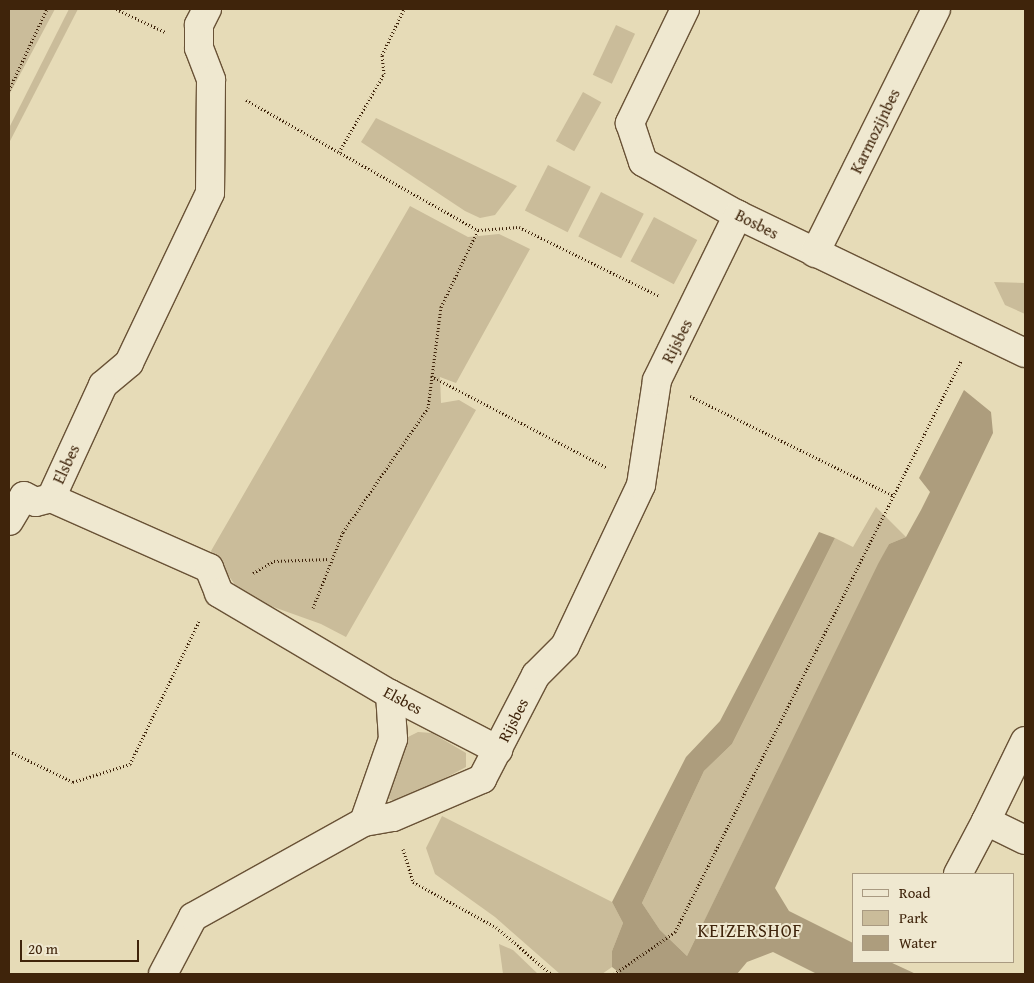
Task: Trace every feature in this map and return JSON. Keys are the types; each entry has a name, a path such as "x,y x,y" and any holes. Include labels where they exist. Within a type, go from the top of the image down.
{"street":[{"name":"Elsbes","path":"206,9 199,26 199,48 211,80 210,193 129,363 104,385 50,498 209,568 219,593 301,644 390,694 498,750"},
{"name":"Bosbes","path":"685,9 630,123 643,162 738,215 1025,353"},
{"name":"Karmozijnbes","path":"815,253 936,9"},
{"name":"Rijsbes","path":"164,974 193,917 364,822 393,817 482,778 536,675 565,646 641,485 657,380 738,215"},
{"path":"9,520 24,496 36,502 50,498"},
{"path":"364,822 393,739 390,694"},
{"path":"959,873 1025,742"},
{"path":"986,821 1025,840"}],"path":[{"path":"9,90 47,9"},
{"path":"116,9 199,48"},
{"path":"340,152 384,74 382,55 404,9"},
{"path":"211,80 478,230 441,307 428,408 365,496 330,559 301,644"},
{"name":"Rijsbes","path":"478,230 518,227 692,311"},
{"path":"614,974 675,932 977,329"},
{"path":"431,376 641,485"},
{"path":"657,380 894,496"},
{"path":"9,751 73,782 130,764 196,625 219,593 274,560 330,559"},
{"path":"393,817 412,882 496,927 551,974"}],"green space":[{"path":"9,9 55,9 9,95"},
{"path":"69,9 78,9 9,143 9,128"},
{"path":"616,25 635,34 612,84 593,75"},
{"path":"583,92 601,102 574,151 556,141"},
{"path":"376,118 517,186 495,215 480,218 465,211 361,142"},
{"path":"548,165 591,187 568,232 525,210"},
{"path":"601,192 644,214 621,258 578,237"},
{"path":"410,206 468,237 499,234 530,249 456,383 440,377 441,403 459,400 476,410 346,637 321,624 243,596 211,551"},
{"path":"654,217 697,240 674,284 631,261"},
{"path":"994,282 1025,283 1025,314 1005,305"},
{"path":"876,507 906,537 889,544 687,956 660,930 642,903 704,771 732,744 835,538 853,547"},
{"path":"418,732 432,733 466,753 466,767 400,802 388,799 383,786 408,737"},
{"path":"442,816 612,902 623,923 612,951 612,967 602,974 560,974 495,917 435,874 426,848"},
{"path":"499,944 513,950 538,974 503,974"}],"water":[{"path":"964,390 991,412 993,433 775,888 789,911 852,942 852,963 892,963 916,974 817,974 773,952 747,962 737,974 621,974 612,967 612,951 623,923 612,902 686,757 720,721 819,532 835,538 732,744 704,771 642,903 660,930 687,956 878,564 889,544 906,537 930,492 919,478"}],"district":[{"name":"KEIZERSHOF","path":"750,931"}]}
